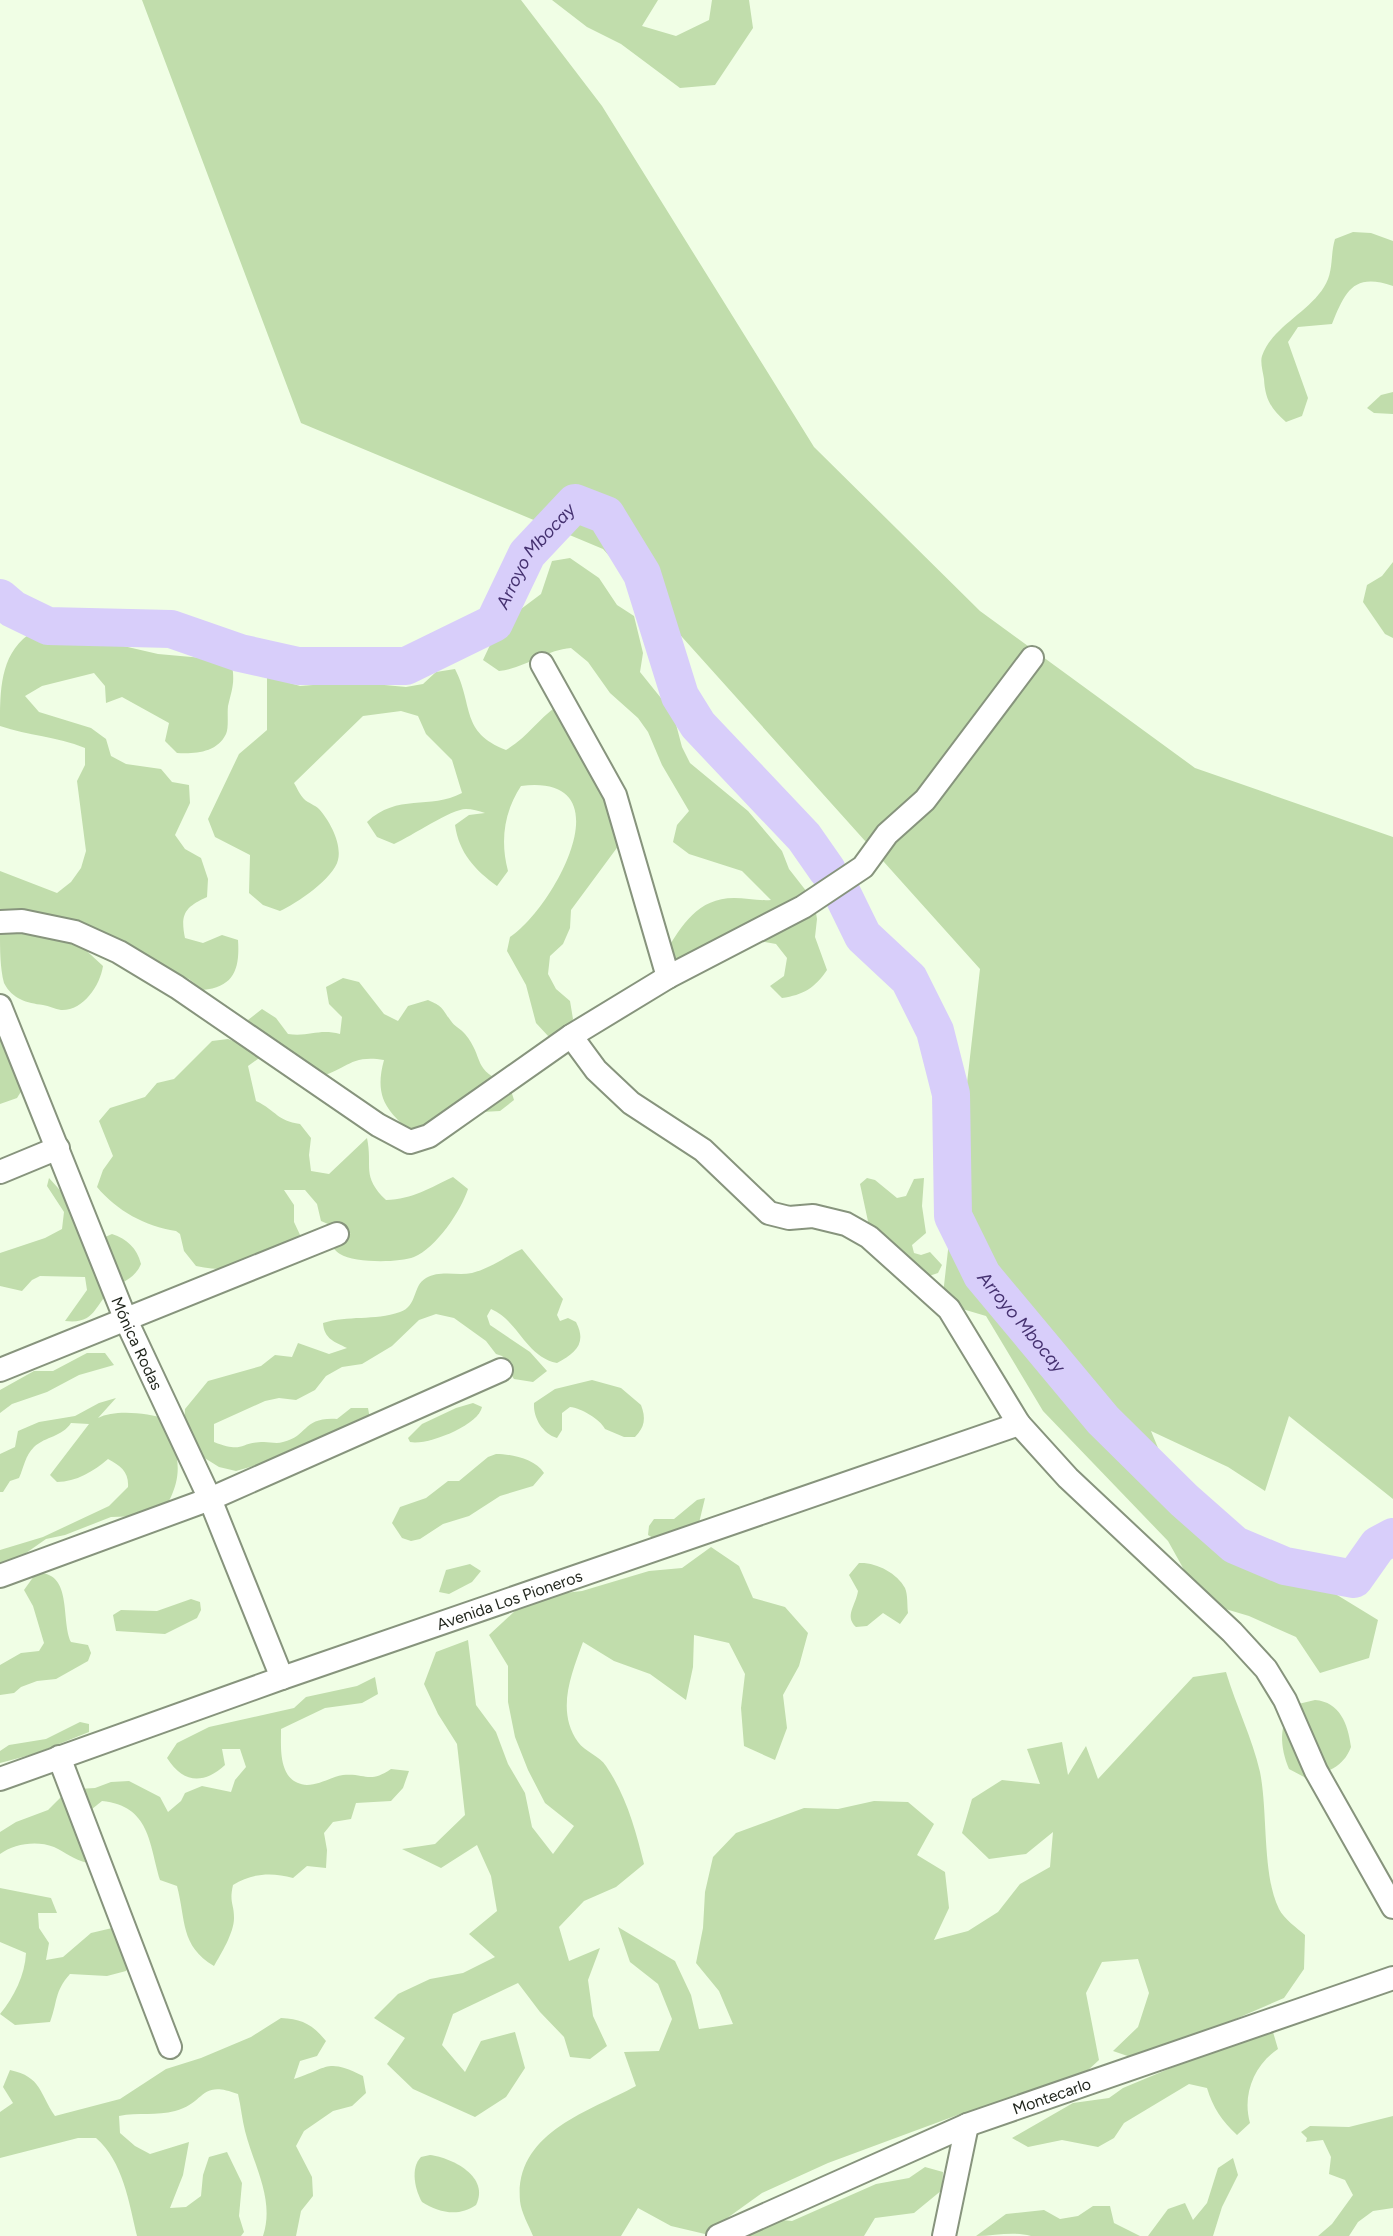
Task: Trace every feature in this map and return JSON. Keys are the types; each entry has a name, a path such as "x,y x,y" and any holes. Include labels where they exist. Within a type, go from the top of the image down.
{"street":[{"path":"0,922 22,921 75,932 119,952 177,987 378,1125 410,1142 429,1136 571,1036 668,977 803,907 863,867 887,834 924,800 1032,658"},
{"path":"542,664 615,795 668,977"},
{"name":"Mónica Rodas","path":"0,1006 124,1318 210,1499 282,1678"},
{"path":"571,1036 596,1070 631,1103 703,1150 769,1213 789,1218 813,1216 846,1224 869,1237 949,1309 1019,1424 1068,1478 1232,1632 1266,1668 1285,1700 1316,1771 1393,1907"},
{"path":"0,1172 58,1148"},
{"path":"0,1370 124,1318 337,1234"},
{"path":"0,1576 210,1499 501,1370"},
{"name":"Avenida Los Pioneros","path":"0,1779 282,1678 1019,1424"},
{"path":"59,1757 170,2047"},
{"name":"Montecarlo","path":"718,2236 966,2125 1393,1978"},
{"path":"944,2236 966,2125"}],"green space":[{"path":"142,0 521,0 602,106 814,447 980,611 1195,768 1393,837 1393,1499 1289,1416 1265,1491 1228,1467 1151,1431 1173,1484 1226,1531 1262,1556 1306,1576 1378,1620 1369,1658 1320,1673 1296,1637 1249,1616 1202,1602 1168,1541 1043,1411 986,1316 942,1303 980,969 603,549 301,423"},
{"path":"552,0 658,0 642,26 676,36 709,20 712,0 749,0 753,28 715,85 680,88 621,44 587,27"},
{"path":"1353,232 1371,233 1393,241 1393,286 1379,282 1360,283 1346,294 1332,324 1298,327 1288,342 1308,398 1302,416 1286,422 1276,413 1267,398 1262,356 1282,328 1309,305 1324,287 1331,269 1335,239"},
{"path":"1393,392 1393,414 1374,413 1367,408 1381,395"},
{"path":"570,558 599,578 617,605 634,616 643,653 640,672 673,713 682,747 690,763 748,811 782,851 789,869 814,901 817,919 815,937 827,970 808,990 782,998 770,986 784,976 787,958 776,944 759,941 676,974 665,953 692,915 710,903 721,899 771,900 742,871 689,854 673,842 677,825 689,811 662,765 648,732 638,718 610,693 588,662 571,648 499,671 483,660 490,645 513,615 541,594 552,561"},
{"path":"1393,562 1393,638 1385,634 1363,602 1367,585 1382,576"},
{"path":"28,635 64,642 119,645 158,654 214,659 232,665 233,681 226,734 211,749 198,752 177,753 165,741 169,723 122,697 106,703 105,686 94,673 42,686 25,696 39,712 91,728 106,739 111,756 126,764 161,769 172,782 189,785 190,803 175,835 185,849 201,858 208,879 207,897 189,908 184,917 185,938 203,943 222,935 238,940 236,968 233,975 222,985 203,990 189,979 173,972 21,914 0,911 0,871 57,893 71,882 81,868 86,851 77,781 85,765 85,748 0,726 1,687 7,664 12,653"},
{"path":"455,669 475,726 491,743 506,750 557,706 570,739 583,751 591,765 622,841 571,910 570,928 563,944 550,956 548,974 556,989 570,1001 573,1019 566,1035 549,1037 536,1023 526,985 507,951 510,937 527,922 545,899 561,873 572,846 576,820 571,800 553,788 521,786 515,796 505,827 504,849 508,871 497,886 469,860 460,844 455,825 469,815 485,813 471,809 459,810 394,844 377,837 367,822 378,813 402,805 438,801 462,793 452,760 426,734 418,716 401,711 363,716 294,783 304,799 319,809 327,820 337,840 339,854 330,875 304,897 280,911 263,905 249,893 250,855 215,837 208,819 239,754 267,730 267,676 300,686 352,682 406,687 423,684 436,672"},
{"path":"13,927 78,943 103,966 98,981 89,996 76,1006 61,1010 26,1001 11,993 4,983 0,958 0,932"},
{"path":"343,978 359,982 384,1014 398,1021 408,1006 428,1000 440,1006 471,1043 484,1069 497,1079 509,1084 514,1100 500,1111 482,1112 418,1138 392,1113 382,1096 381,1074 384,1060 362,1059 316,1077 257,1035 248,1020 262,1009 276,1018 288,1034 333,1032 340,1034 342,1017 329,1004 326,987"},
{"path":"0,1003 22,1090 17,1098 0,1104"},
{"path":"228,1039 247,1046 262,1056 248,1066 256,1101 282,1118 300,1124 311,1138 309,1155 311,1171 329,1174 367,1138 369,1171 373,1184 386,1200 413,1195 453,1177 468,1189 454,1218 431,1246 407,1259 376,1261 347,1257 338,1253 326,1241 332,1232 351,1234 321,1221 317,1204 305,1190 284,1190 294,1205 294,1222 301,1237 252,1265 241,1268 213,1269 196,1266 184,1251 180,1234 176,1231 132,1216 105,1196 97,1187 103,1170 113,1156 99,1121 110,1108 145,1097 157,1083 174,1079 212,1041"},
{"path":"49,1178 103,1238 112,1234 127,1241 137,1253 141,1264 133,1276 113,1289 94,1312 83,1320 65,1321 87,1290 85,1277 40,1276 32,1280 22,1291 0,1286 0,1253 45,1238 62,1229 64,1212 47,1186"},
{"path":"867,1178 875,1180 897,1198 906,1196 914,1179 924,1178 922,1206 926,1233 912,1245 914,1253 921,1255 930,1252 942,1265 938,1273 929,1276 914,1274 869,1226 860,1184"},
{"path":"522,1249 563,1299 557,1315 560,1321 568,1318 576,1322 580,1336 578,1347 557,1363 537,1353 501,1314 491,1309 487,1316 490,1325 530,1352 547,1371 533,1382 514,1379 509,1372 508,1362 496,1354 486,1341 454,1318 436,1314 419,1320 392,1346 362,1364 342,1367 326,1376 315,1390 296,1400 279,1398 265,1401 214,1424 214,1442 231,1447 256,1442 281,1443 297,1436 317,1421 337,1419 351,1408 368,1408 371,1425 288,1456 236,1471 219,1467 203,1457 184,1427 185,1409 208,1381 261,1366 275,1355 292,1357 298,1343 329,1354 347,1348 334,1342 325,1333 323,1323 400,1312 410,1305 419,1286 426,1278 437,1274 466,1274 479,1271"},
{"path":"87,1353 105,1353 114,1365 79,1375 47,1392 12,1404 0,1413 0,1390 34,1371 53,1371"},
{"path":"592,1380 621,1388 641,1405 644,1422 635,1437 624,1437 605,1429 590,1415 570,1407 562,1413 562,1430 557,1438 543,1429 535,1414 534,1403 555,1389"},
{"path":"116,1398 98,1418 105,1415 132,1413 166,1419 176,1451 178,1470 177,1480 169,1501 142,1516 111,1517 65,1535 46,1539 16,1560 0,1564 0,1550 43,1537 109,1506 128,1487 127,1477 123,1470 108,1459 91,1472 64,1482 57,1482 50,1475 89,1424 71,1423 59,1434 34,1447 19,1478 10,1481 3,1492 0,1492 0,1454 15,1447 18,1431 39,1422 75,1416 99,1403"},
{"path":"473,1403 482,1407 472,1421 451,1433 428,1441 410,1442 408,1438 422,1424 456,1408"},
{"path":"496,1454 523,1458 535,1464 544,1473 533,1486 500,1496 469,1516 443,1524 420,1539 411,1541 402,1538 392,1523 400,1507 426,1498 448,1481 459,1481 488,1457"},
{"path":"705,1498 699,1523 658,1541 648,1535 649,1526 654,1519 674,1519 697,1500"},
{"path":"711,1547 739,1566 753,1598 785,1607 808,1633 799,1666 783,1695 787,1728 775,1760 744,1746 741,1708 745,1674 729,1643 694,1635 693,1667 686,1700 650,1674 614,1661 583,1642 568,1693 568,1718 571,1730 584,1749 603,1763 613,1777 634,1826 644,1864 616,1887 584,1901 559,1927 569,1961 600,1948 588,1980 593,2016 607,2046 590,2059 570,2057 564,2037 540,2012 518,1983 453,2014 442,2045 465,2072 481,2041 515,2032 525,2068 506,2097 475,2117 413,2089 387,2064 405,2038 374,2018 398,1994 430,1979 463,1973 495,1957 469,1934 497,1911 491,1876 477,1845 441,1868 402,1849 435,1844 465,1815 457,1744 438,1714 424,1684 436,1652 468,1640 476,1705 496,1732 508,1764 525,1793 532,1827 553,1854 574,1826 545,1803 528,1770 515,1737 508,1702 508,1666 489,1635 516,1610 548,1595 582,1591 649,1571 682,1568"},
{"path":"859,1563 872,1564 891,1573 905,1588 908,1613 900,1624 883,1613 867,1626 856,1627 853,1623 851,1614 858,1591 849,1575"},
{"path":"470,1564 481,1571 472,1582 449,1594 439,1592 446,1570"},
{"path":"42,1573 51,1576 62,1591 71,1642 88,1645 91,1653 88,1661 56,1679 37,1681 21,1687 14,1693 0,1695 0,1665 21,1653 39,1651 44,1643 33,1606 24,1590 34,1576"},
{"path":"191,1599 200,1602 201,1610 197,1618 165,1634 116,1631 113,1615 121,1610 157,1611"},
{"path":"1226,1672 1260,1772 1270,1879 1274,1895 1281,1913 1305,1935 1304,1969 1284,1998 1217,2027 1151,2064 1113,2051 1138,2027 1149,1993 1138,1959 1102,1962 1086,1993 1099,2060 1073,2084 963,2113 828,2163 762,2193 705,2234 671,2226 638,2208 621,2236 533,2236 520,2201 521,2178 529,2158 541,2142 558,2128 636,2086 624,2052 659,2051 672,2019 658,1984 630,1962 618,1927 675,1961 691,1995 699,2029 733,2024 719,1991 696,1963 703,1928 705,1892 713,1857 736,1833 804,1808 838,1809 874,1801 908,1802 934,1824 917,1855 945,1872 949,1908 934,1940 968,1931 998,1912 1020,1884 1050,1867 1053,1832 1026,1854 989,1859 962,1833 972,1799 1002,1780 1040,1784 1027,1749 1062,1742 1068,1775 1086,1746 1098,1779 1193,1677"},
{"path":"375,1677 378,1694 362,1703 325,1708 281,1729 283,1764 291,1778 307,1785 343,1775 372,1777 391,1769 409,1771 403,1788 391,1801 356,1803 351,1819 333,1822 324,1833 327,1850 326,1868 307,1866 293,1878 262,1875 247,1878 233,1885 232,1930 214,1966 195,1950 190,1941 177,1886 160,1880 145,1828 130,1810 118,1804 102,1801 87,1813 88,1863 54,1847 40,1844 18,1846 0,1854 0,1832 16,1822 48,1810 61,1797 78,1789 95,1788 111,1782 129,1781 160,1797 168,1812 181,1801 185,1793 202,1786 231,1792 235,1780 246,1767 240,1749 222,1749 225,1765 209,1776 194,1778 180,1772 167,1758 177,1743 209,1727 294,1708 306,1697 357,1686"},
{"path":"1315,1700 1331,1705 1337,1710 1348,1730 1351,1747 1339,1764 1306,1778 1289,1769 1282,1736 1285,1720 1294,1705"},
{"path":"80,1722 89,1724 89,1732 34,1754 0,1763 0,1751 9,1745 46,1739"},
{"path":"0,1888 51,1898 57,1913 38,1913 39,1928 49,1943 46,1960 63,1957 91,1933 125,1925 135,1955 126,1971 107,1976 70,1974 59,1992 50,2022 15,2025 0,2014 18,1985 26,1953 0,1942"},
{"path":"281,2018 306,2023 326,2041 317,2056 300,2061 294,2079 328,2067 342,2067 363,2076 366,2093 352,2106 333,2111 304,2131 296,2146 312,2177 313,2196 301,2211 296,2236 263,2236 267,2209 262,2183 245,2131 238,2094 225,2090 209,2091 175,2111 119,2116 120,2133 135,2146 150,2154 189,2142 183,2175 170,2208 186,2207 201,2196 203,2175 209,2157 227,2152 242,2183 239,2216 244,2232 241,2236 137,2236 119,2170 113,2158 96,2138 78,2138 0,2158 0,2112 13,2103 3,2087 10,2070 34,2082 55,2116 120,2099 166,2069 201,2058 251,2037"},
{"path":"1273,2032 1278,2049 1262,2063 1256,2072 1249,2092 1250,2123 1237,2135 1219,2114 1207,2088 1189,2084 1124,2123 1114,2138 1098,2147 1062,2140 1028,2147 1012,2138 1073,2103 1109,2098 1123,2088 1190,2060"},
{"path":"1393,2116 1393,2208 1373,2211 1358,2222 1349,2236 1318,2236 1332,2224 1353,2195 1345,2180 1329,2174 1331,2157 1323,2140 1306,2142 1307,2138 1301,2132 1310,2126 1349,2127"},
{"path":"430,2155 449,2160 474,2178 479,2195 476,2205 463,2211 449,2212 435,2209 422,2202 417,2191 416,2167 421,2157"},
{"path":"1233,2158 1238,2175 1222,2207 1213,2236 1148,2236 1168,2209 1185,2203 1193,2220 1207,2203 1218,2168"},
{"path":"925,2167 943,2172 942,2190 914,2213 875,2218 864,2236 744,2236 772,2219 792,2221 876,2184 909,2178"},
{"path":"1093,2206 1110,2206 1114,2223 1140,2236 1011,2234 976,2236 1006,2214 1044,2210 1060,2219 1078,2216"}],"waterway":[{"name":"Arroyo Mbocay","path":"0,598 13,609 48,626 171,629 240,653 298,666 406,666 494,623 527,554 575,503 606,515 642,574 680,696 698,725 804,837 827,870"},
{"name":"Arroyo Mbocay","path":"839,887 863,936 909,979 935,1031 951,1094 953,1216 982,1275 1103,1420 1184,1500 1235,1545 1285,1566 1354,1579 1378,1545 1393,1537"}]}
